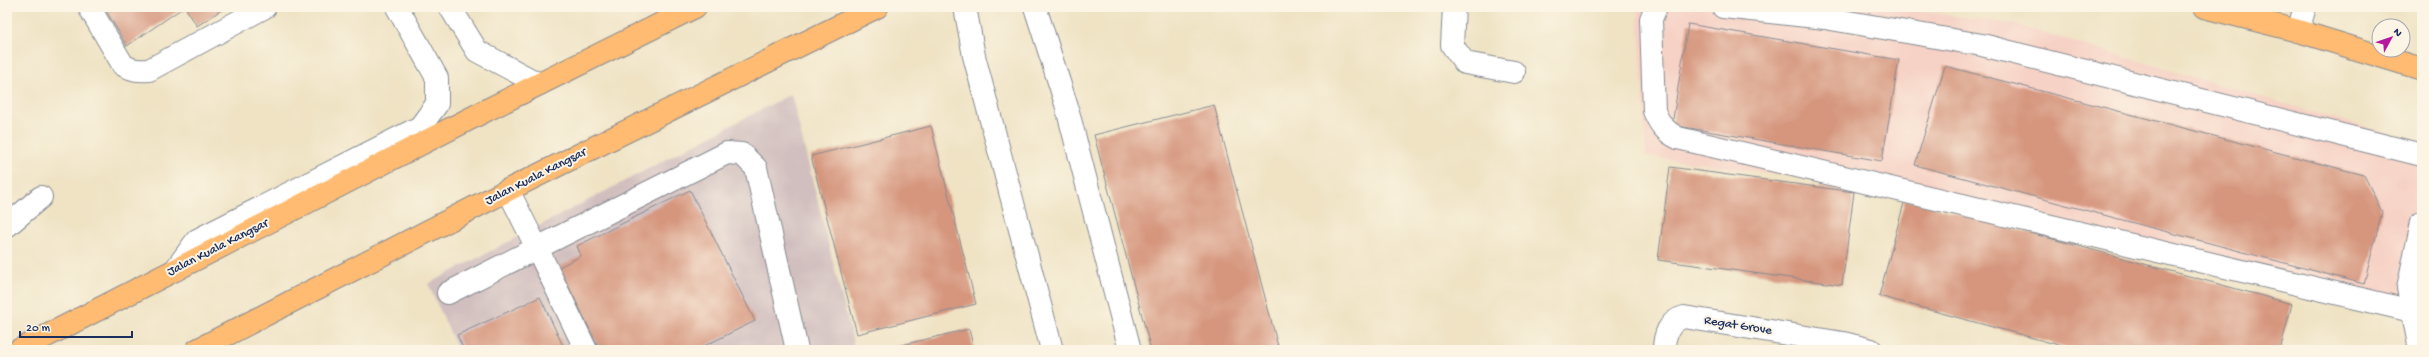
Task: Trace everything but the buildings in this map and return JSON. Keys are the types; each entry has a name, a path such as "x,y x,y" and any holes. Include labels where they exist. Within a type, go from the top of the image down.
{"highway":[{"name":"Jalan Kuala Kangsar","path":"19,350 539,84 695,7"},
{"name":"Jalan Kuala Kangsar","path":"197,350 508,190 877,7"},
{"path":"2204,7 2298,31 2422,69"}],"street":[{"path":"89,7 123,65 132,70 140,71 149,70 266,7"},
{"path":"175,270 197,240 420,126 437,104 437,78 397,7"},
{"path":"450,7 477,51 539,84"},
{"path":"965,7 974,56 1052,350"},
{"path":"1035,7 1066,104 1130,350"},
{"path":"1454,7 1452,45 1466,63 1514,72"},
{"path":"1656,7 1651,19 1654,111 1668,133 1678,138 2412,311"},
{"path":"1723,7 1825,18 1982,45 2422,155"},
{"path":"2298,31 2305,7"},
{"path":"448,293 727,152 742,154 756,168 797,350"},
{"path":"508,190 586,350"},
{"path":"7,226 41,196"},
{"path":"2420,350 2408,288 2422,222"},
{"name":"Regat Grove","path":"1664,350 1667,330 1675,319 1684,317 1871,350"}],"shaded area":[{"path":"1638,7 1889,7 2013,24 2422,144 2422,333 2419,315 1898,191 1646,156"},
{"path":"791,94 855,350 458,350 428,284"}]}
